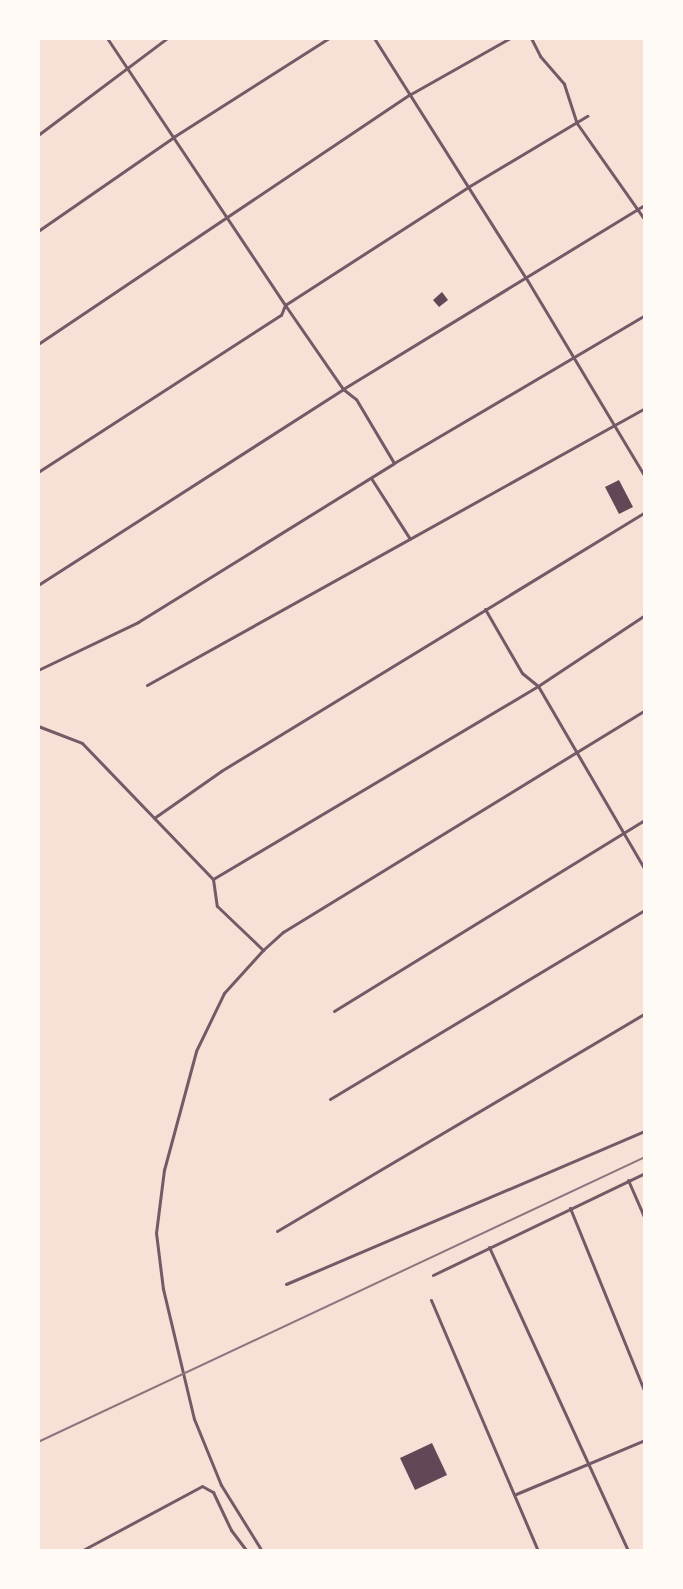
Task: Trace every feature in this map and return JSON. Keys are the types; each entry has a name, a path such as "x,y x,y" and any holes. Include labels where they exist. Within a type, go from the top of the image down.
{"street":[{"path":"107,38 285,305 343,389 356,399 394,463"},
{"path":"38,135 167,38"},
{"path":"38,231 175,136 329,38"},
{"path":"374,38 526,278 645,477"},
{"path":"38,344 409,95 510,38"},
{"path":"531,38 540,56 564,84 576,122 645,220"},
{"path":"38,472 281,315 285,305 468,187 587,116"},
{"path":"38,585 343,389 645,205"},
{"path":"38,670 138,622 394,463 645,315"},
{"path":"147,685 645,408"},
{"path":"371,478 410,541"},
{"path":"154,818 221,771 645,512"},
{"path":"485,609 522,673 538,686 621,835 645,870"},
{"path":"213,879 538,686 645,615"},
{"path":"262,1551 221,1485 194,1419 171,1321 156,1233 164,1170 196,1051 210,1018 224,993 283,932 645,710"},
{"path":"38,726 82,743 213,879 217,906 263,950"},
{"path":"334,1011 645,820"},
{"path":"330,1099 645,910"},
{"path":"277,1231 645,1013"},
{"path":"286,1284 645,1131"},
{"path":"433,1275 645,1173"},
{"path":"628,1180 645,1219"},
{"path":"570,1207 645,1393"},
{"path":"489,1247 628,1551"},
{"path":"431,1300 538,1551"},
{"path":"515,1495 645,1440"},
{"path":"81,1551 202,1486 213,1492 231,1530 247,1551"}],"building":[{"path":"442,292 448,300 439,307 433,300"},
{"path":"619,480 633,507 619,514 605,487"},
{"path":"432,1443 447,1475 415,1490 400,1458"}],"railway":[{"path":"38,1442 645,1157"}]}
